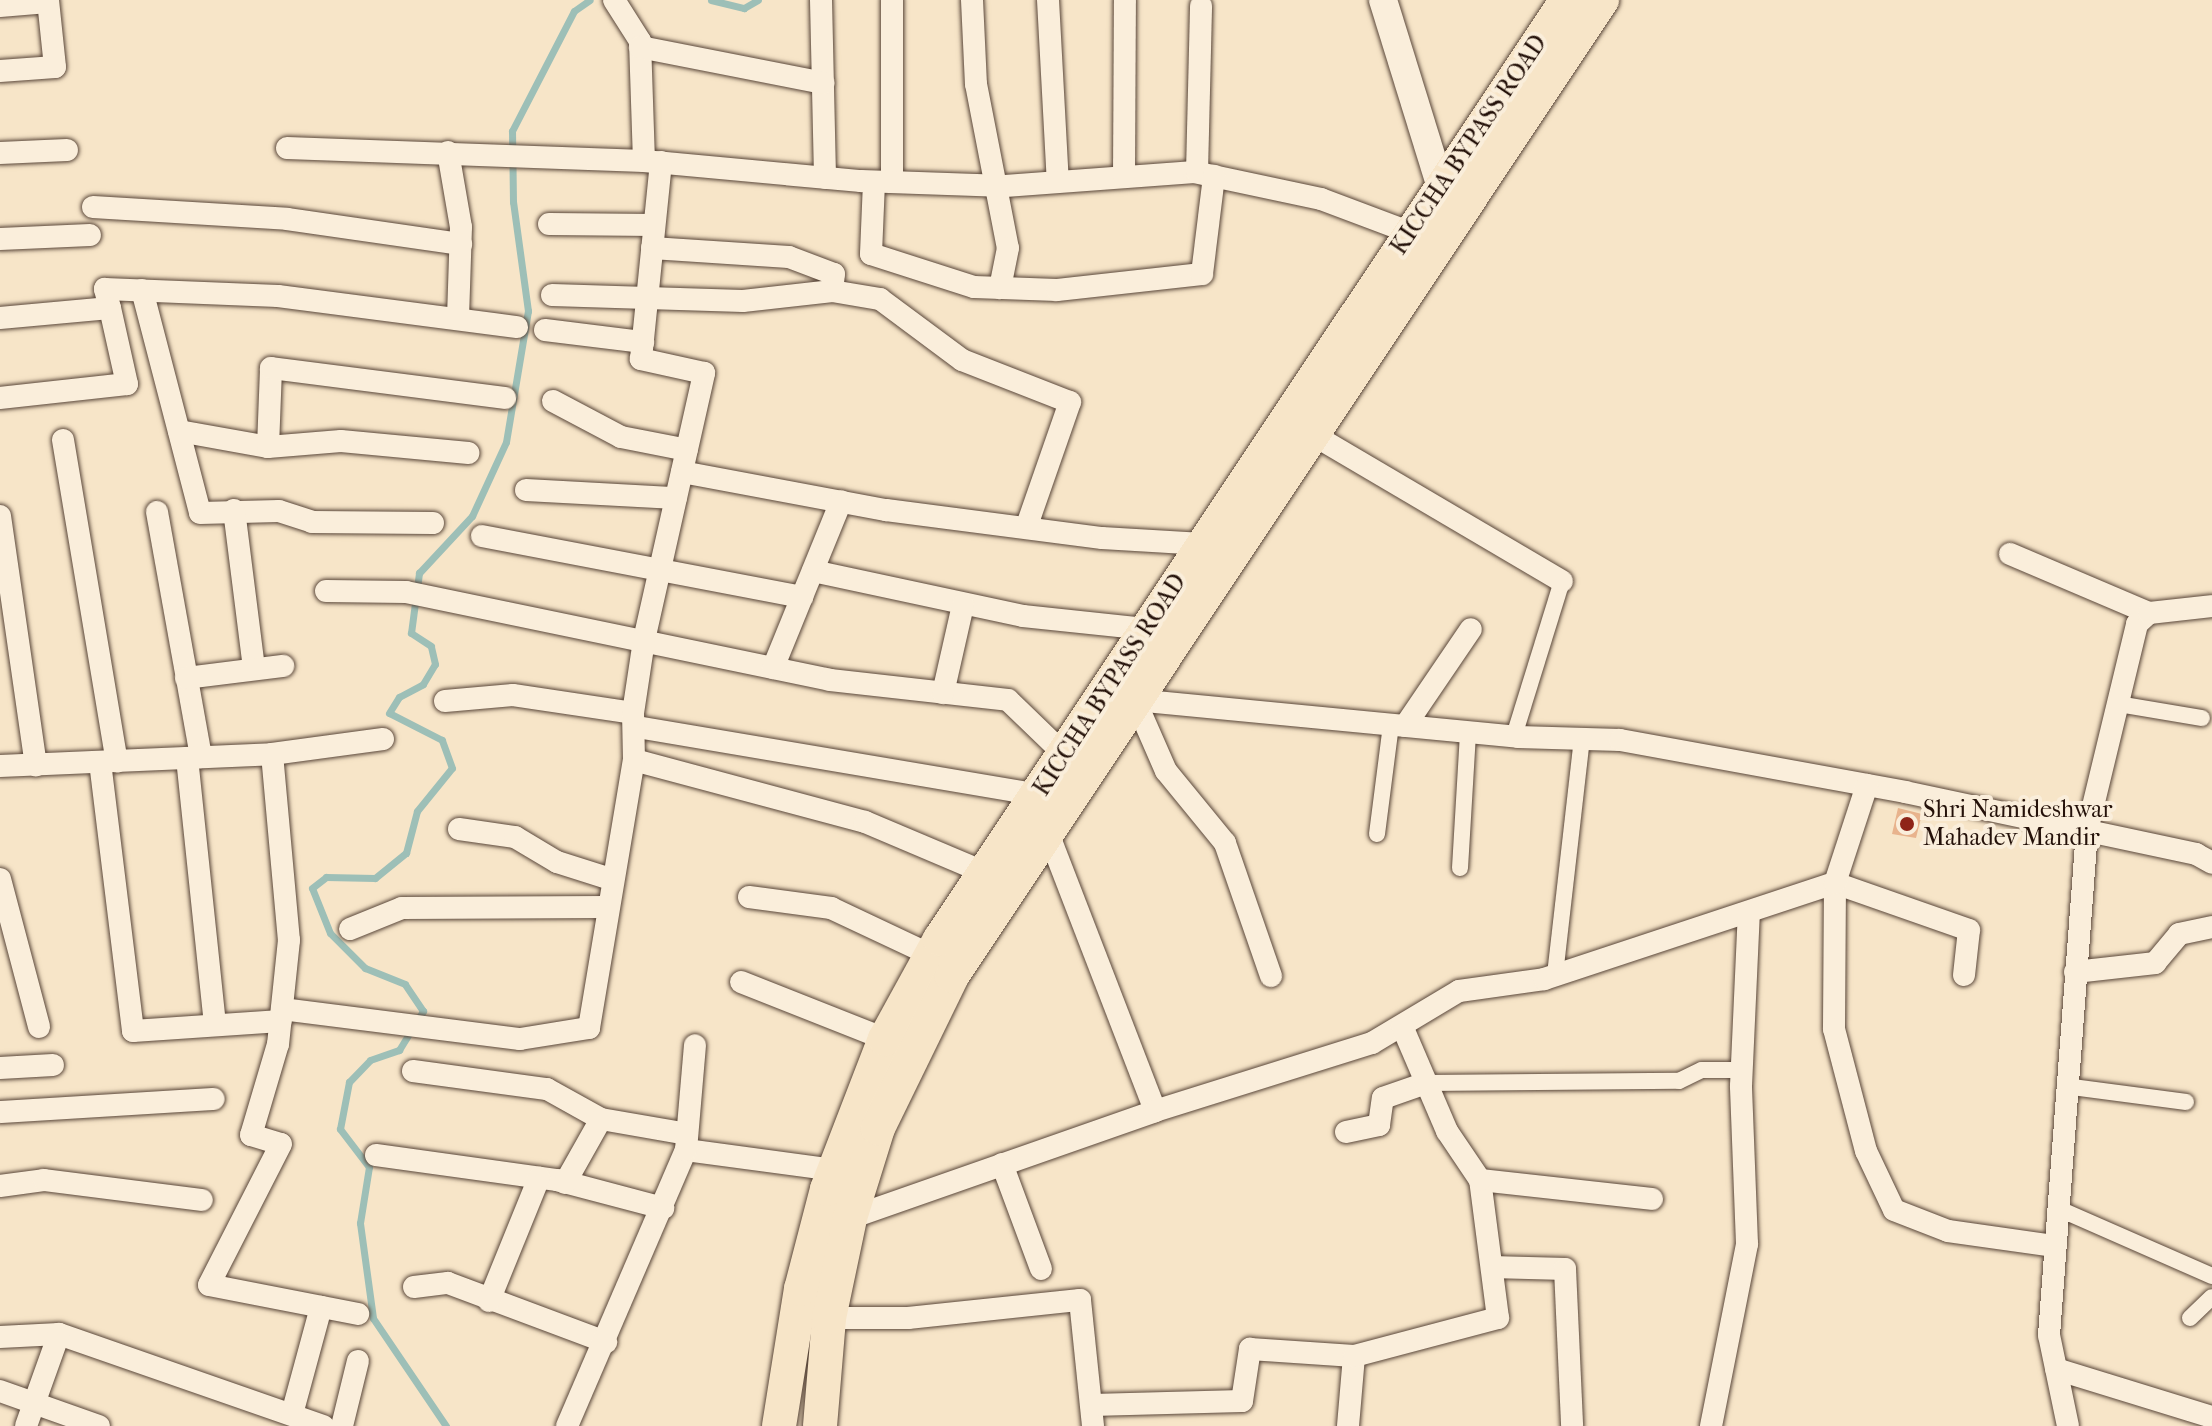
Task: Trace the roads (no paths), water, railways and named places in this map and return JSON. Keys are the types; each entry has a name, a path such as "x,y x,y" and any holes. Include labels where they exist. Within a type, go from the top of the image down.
{"main road":[{"name":"KICCHA BYPASS ROAD","path":"779,1426 801,1289 834,1170 889,1054 931,955 1064,754 1123,691 1147,629 1215,553 1396,279 1433,233 1441,186 1489,144 1567,0"},
{"path":"1433,233 1489,144 1602,0"},
{"path":"820,1426 829,1318 889,1054 952,976 1048,833 1123,691 1215,553 1312,434 1396,279"}],"street":[{"path":"821,0 825,178"},
{"path":"892,0 883,182 871,254 974,287 1057,290 1202,274 1205,174 1201,6"},
{"path":"972,0 976,84 1000,186 1008,248 1000,288"},
{"path":"1048,0 1058,182"},
{"path":"1124,177 1125,0"},
{"path":"1383,0 1441,186"},
{"path":"0,6 48,1 55,67 0,71"},
{"path":"63,440 108,761 133,1031 215,1025 281,1015 396,1022 432,1030 520,1039 589,1028 606,907 634,760 644,640 704,373 641,359 654,225 652,162 640,47 614,1"},
{"path":"640,47 823,83"},
{"path":"287,148 652,162 883,182 1000,186 1205,174 1321,199 1433,233"},
{"path":"0,153 67,150"},
{"path":"448,152 461,244 458,318"},
{"path":"93,207 287,219 461,244"},
{"path":"549,224 654,225"},
{"path":"0,239 90,235"},
{"path":"652,248 789,257 834,274 832,291"},
{"path":"0,398 127,384 105,289 278,296 517,327"},
{"path":"142,290 200,513 279,511 312,522 433,523"},
{"path":"552,295 647,295 743,301 832,291 880,299 962,360 1070,402 1026,528"},
{"path":"0,318 110,308"},
{"path":"545,330 643,342"},
{"path":"268,447 271,368 505,398"},
{"path":"553,401 621,437 684,461 841,501 1215,553"},
{"path":"179,431 268,447 341,441 468,453"},
{"path":"1312,434 1562,581 1514,736"},
{"path":"526,490 676,498"},
{"path":"773,668 841,501"},
{"path":"234,510 254,669"},
{"path":"157,512 186,678 215,1025"},
{"path":"0,516 36,765"},
{"path":"482,536 802,597"},
{"path":"2010,554 2149,613 2212,606"},
{"path":"813,571 963,605 1147,629"},
{"path":"326,591 406,592 773,668 1008,700 1064,754"},
{"path":"943,693 963,605"},
{"path":"2068,1426 2049,1335 2065,1086 2087,831 2137,624 2149,613"},
{"path":"1377,834 1398,726 1471,629"},
{"path":"186,678 283,666"},
{"path":"1123,691 1398,726 1514,736 1620,740 1867,785 2196,854 2212,863"},
{"path":"1123,691 1166,771 1225,843 1271,976"},
{"path":"445,701 513,695 1037,795"},
{"path":"2118,704 2202,718"},
{"path":"1460,868 1468,732"},
{"path":"0,766 272,754 383,739"},
{"path":"1555,975 1582,739"},
{"path":"272,754 289,940 281,1015 251,1135 281,1144 209,1285 358,1314"},
{"path":"634,760 865,822 986,873"},
{"path":"1867,785 1835,883 1834,1029 1866,1151 1894,1210 1948,1231 2055,1246"},
{"path":"459,829 515,837 557,862 611,879"},
{"path":"1048,833 1155,1111"},
{"path":"0,879 39,1027"},
{"path":"850,1218 1155,1111 1372,1043 1459,991 1555,975 1835,883 1969,930 1964,975"},
{"path":"749,897 831,908 931,955"},
{"path":"350,929 402,908 606,907"},
{"path":"1711,1426 1747,1244 1742,1070 1749,912"},
{"path":"2075,972 2155,963 2179,934 2212,927"},
{"path":"741,982 889,1054"},
{"path":"829,1318 908,1318 1080,1300 1093,1416 1242,1401 1250,1349 1354,1356 1498,1318 1480,1180 1447,1131 1402,1026"},
{"path":"567,1426 663,1208 687,1142 695,1045"},
{"path":"0,1068 53,1065"},
{"path":"1346,1132 1379,1125 1383,1098 1426,1083 1679,1081 1702,1070 1742,1070"},
{"path":"413,1071 547,1089 601,1119 687,1142 834,1170"},
{"path":"2065,1086 2186,1102"},
{"path":"0,1112 214,1099"},
{"path":"565,1183 601,1119"},
{"path":"376,1155 539,1178 663,1208"},
{"path":"1002,1164 1041,1269"},
{"path":"489,1301 539,1178"},
{"path":"0,1186 44,1180 202,1200"},
{"path":"1480,1180 1652,1199"},
{"path":"2057,1208 2212,1276"},
{"path":"1492,1267 1565,1269 1572,1426"},
{"path":"414,1287 448,1283 489,1301 606,1342"},
{"path":"2190,1318 2212,1297"},
{"path":"292,1414 321,1307"},
{"path":"26,1426 59,1334"},
{"path":"0,1337 59,1334 323,1426"},
{"path":"1348,1426 1354,1356"},
{"path":"342,1426 358,1361"},
{"path":"2056,1369 2212,1417"},
{"path":"0,1391 99,1426"}],"waterway":[{"path":"446,1426 373,1318 360,1223 369,1167 340,1129 349,1082 370,1060 399,1050 423,1011 405,984 365,968 330,933 312,888 326,877 375,878 406,853 417,811 452,768 442,740 389,713 399,697 423,684 435,664 431,646 411,633 419,573 472,516 506,442 528,311 513,202 512,131 574,11 590,0"},
{"path":"711,0 744,8 758,0"}],"place":[{"name":"Shri Namideshwar Mahadev Mandir","path":"1907,824"}]}
